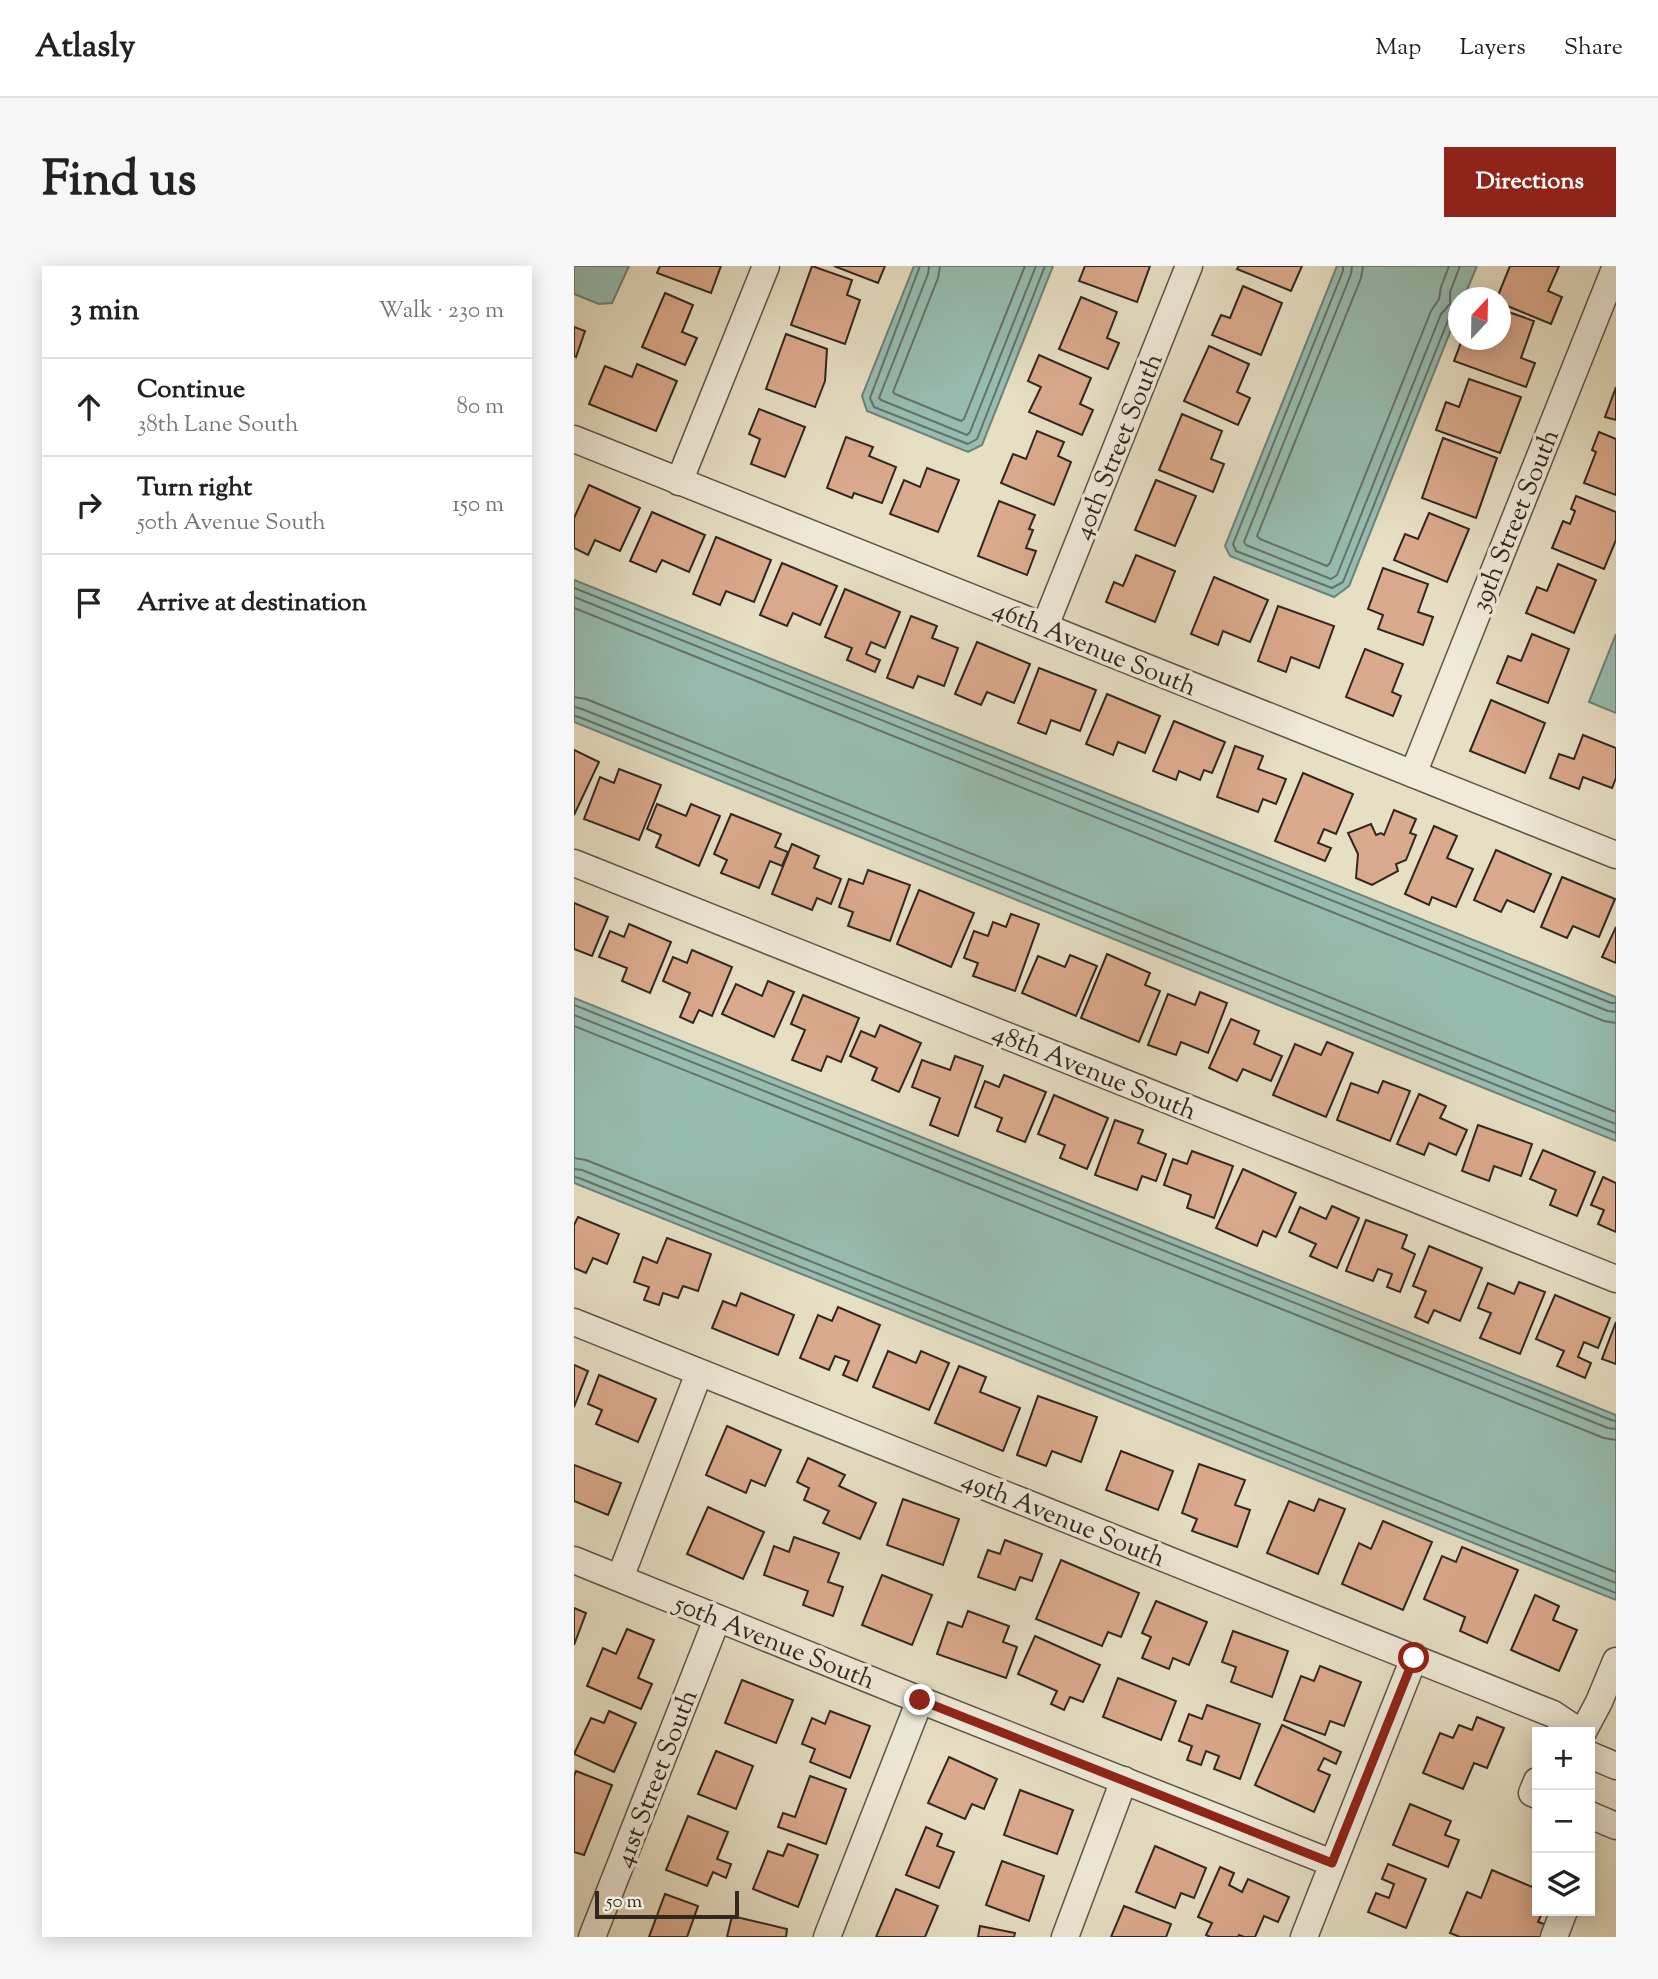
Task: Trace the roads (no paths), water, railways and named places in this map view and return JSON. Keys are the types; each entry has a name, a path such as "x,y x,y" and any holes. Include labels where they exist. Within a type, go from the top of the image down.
{"street":[{"path":"679,482 766,266"},
{"name":"40th Street South","path":"1045,626 1189,266"},
{"name":"39th Street South","path":"1413,774 1616,266"},
{"name":"46th Avenue South","path":"574,439 1616,855"},
{"name":"48th Avenue South","path":"574,863 1616,1279"},
{"name":"49th Avenue South","path":"574,1322 1553,1714 1573,1727"},
{"path":"621,1578 699,1373"},
{"name":"50th Avenue South","path":"574,1560 1332,1863"},
{"name":"41st Street South","path":"592,1937 717,1619"},
{"path":"1304,1937 1414,1658"},
{"path":"1584,1727 1599,1702 1616,1661"},
{"path":"827,1937 920,1700"},
{"path":"1595,1757 1616,1766"},
{"path":"1065,1937 1124,1780"},
{"path":"1595,1817 1616,1826"},
{"path":"1554,1937 1562,1916"}],"water":[{"path":"574,266 629,266 612,303 599,304 574,294"},
{"path":"914,266 1053,266 982,445 968,452 867,411 862,396"},
{"path":"1337,266 1477,266 1468,287 1448,287 1448,337 1349,586 1334,597 1230,556 1225,546"},
{"path":"574,580 1616,997 1616,1141 574,722"},
{"path":"1616,634 1616,713 1589,702"},
{"path":"574,998 1616,1415 1616,1600 574,1183"}]}
